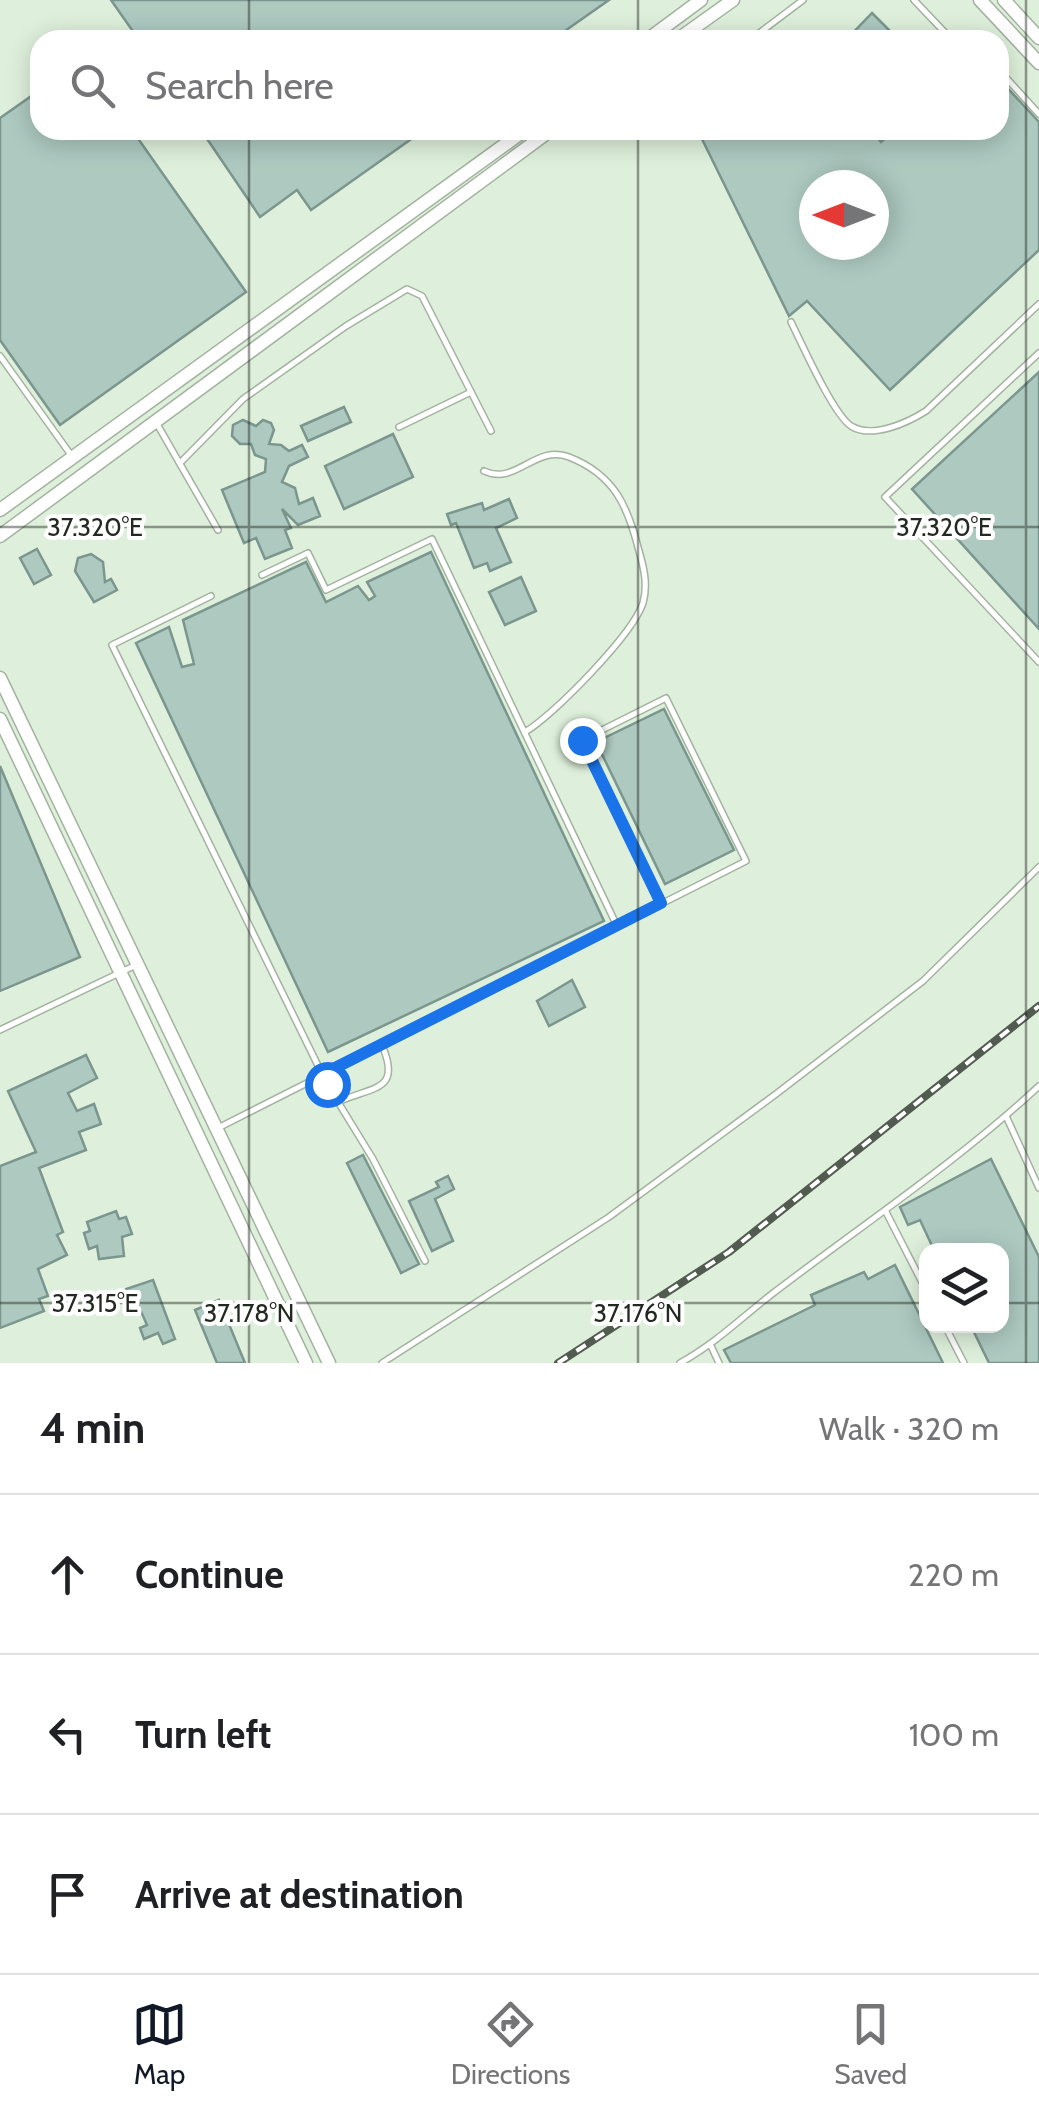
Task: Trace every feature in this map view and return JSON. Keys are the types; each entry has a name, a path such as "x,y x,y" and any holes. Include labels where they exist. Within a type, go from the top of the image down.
{"street":[{"path":"660,30 701,0"},
{"path":"691,30 733,0"},
{"path":"980,0 1008,30"},
{"path":"1004,0 1039,38"},
{"path":"1009,31 1039,63"},
{"path":"0,536 156,422 490,164 515,140"},
{"path":"0,510 143,405 490,164 533,140"},
{"path":"143,405 156,422"},
{"path":"0,678 329,1363"},
{"path":"0,719 306,1363"}],"lane":[{"path":"763,30 803,0"},
{"path":"914,0 942,30"},
{"path":"1009,81 1039,114"},
{"path":"180,463 243,400 346,326 406,290 422,296 490,432"},
{"path":"791,322 843,419 862,430 904,423 926,411 1039,304"},
{"path":"1039,353 885,497 1039,662"},
{"path":"0,356 72,458"},
{"path":"399,427 471,392"},
{"path":"156,422 218,530"},
{"path":"484,470 508,474 546,454 576,460 620,495 632,520 645,571 644,600 631,625 563,701 541,723 525,732"},
{"path":"262,575 308,553 326,590 432,539 617,926"},
{"path":"211,596 112,646 323,1074 373,1159 425,1261"},
{"path":"215,1129 746,861 666,698 582,740 661,903"},
{"path":"382,1363 608,1217 790,1083 923,981 1039,866"},
{"path":"0,1030 136,965"},
{"path":"340,1102 388,1078 390,1065 382,1045"},
{"path":"680,1363 711,1346 770,1296 886,1212 1039,1086"},
{"path":"1006,1116 1039,1188"},
{"path":"886,1212 919,1276"},
{"path":"949,1333 964,1363"},
{"path":"711,1346 720,1363"}],"building":[{"path":"111,0 609,0 566,30 132,30"},
{"path":"872,13 889,30 856,30"},
{"path":"1009,90 1039,122 1039,250 890,390 807,301 789,316 702,140 1009,140"},
{"path":"30,97 30,140 139,140 246,292 60,425 0,340 0,118"},
{"path":"208,140 410,140 311,210 297,190 260,217"},
{"path":"1039,372 1039,629 912,489"},
{"path":"344,407 351,422 308,441 301,426"},
{"path":"243,420 256,426 263,420 271,423 274,430 269,444 281,445 289,451 302,445 308,457 289,466 282,482 295,488 299,504 313,498 320,516 298,525 282,509 291,528 285,530 292,548 265,559 256,538 244,543 222,490 265,472 266,459 255,455 251,444 240,444 232,436 233,425"},
{"path":"393,434 413,477 344,509 325,466"},
{"path":"509,499 517,518 496,528 511,562 490,571 487,563 474,568 456,523 451,525 447,514 482,503 484,510"},
{"path":"37,549 51,575 34,584 20,558"},
{"path":"431,552 604,921 328,1052 136,643 169,627 182,667 194,664 183,620 306,562 326,602 358,586 369,600 375,596 367,582"},
{"path":"91,554 103,562 105,582 111,579 117,590 94,602 75,571 78,558"},
{"path":"521,577 536,611 505,625 489,592"},
{"path":"664,709 734,850 665,884 596,742"},
{"path":"0,766 80,957 0,991"},
{"path":"572,980 585,1007 549,1026 537,1001"},
{"path":"86,1055 97,1078 68,1093 77,1111 94,1104 101,1124 79,1132 86,1150 39,1168 63,1232 57,1235 67,1255 38,1269 48,1296 39,1299 44,1311 0,1328 0,1166 36,1152 8,1091"},
{"path":"363,1155 419,1264 401,1273 347,1163"},
{"path":"991,1159 1039,1257 1039,1363 989,1363 974,1333 1009,1333 1009,1243 931,1243 920,1220 908,1225 900,1207"},
{"path":"448,1176 454,1189 435,1199 453,1241 432,1251 409,1201 439,1187 436,1182"},
{"path":"116,1211 119,1219 126,1217 132,1234 122,1237 124,1256 99,1259 97,1246 89,1249 84,1233 90,1231 87,1222"},
{"path":"895,1265 919,1314 919,1333 928,1333 943,1363 731,1363 724,1350 815,1305 811,1295 864,1272 868,1279"},
{"path":"153,1280 175,1339 163,1344 158,1333 144,1339 140,1328 147,1325 136,1300 129,1302 126,1289"},
{"path":"219,1300 245,1363 217,1363 195,1310"}],"railway":[{"path":"558,1363 729,1252 1039,1006"}],"route":[{"path":"327,1084 323,1074 661,903 582,740"}]}
